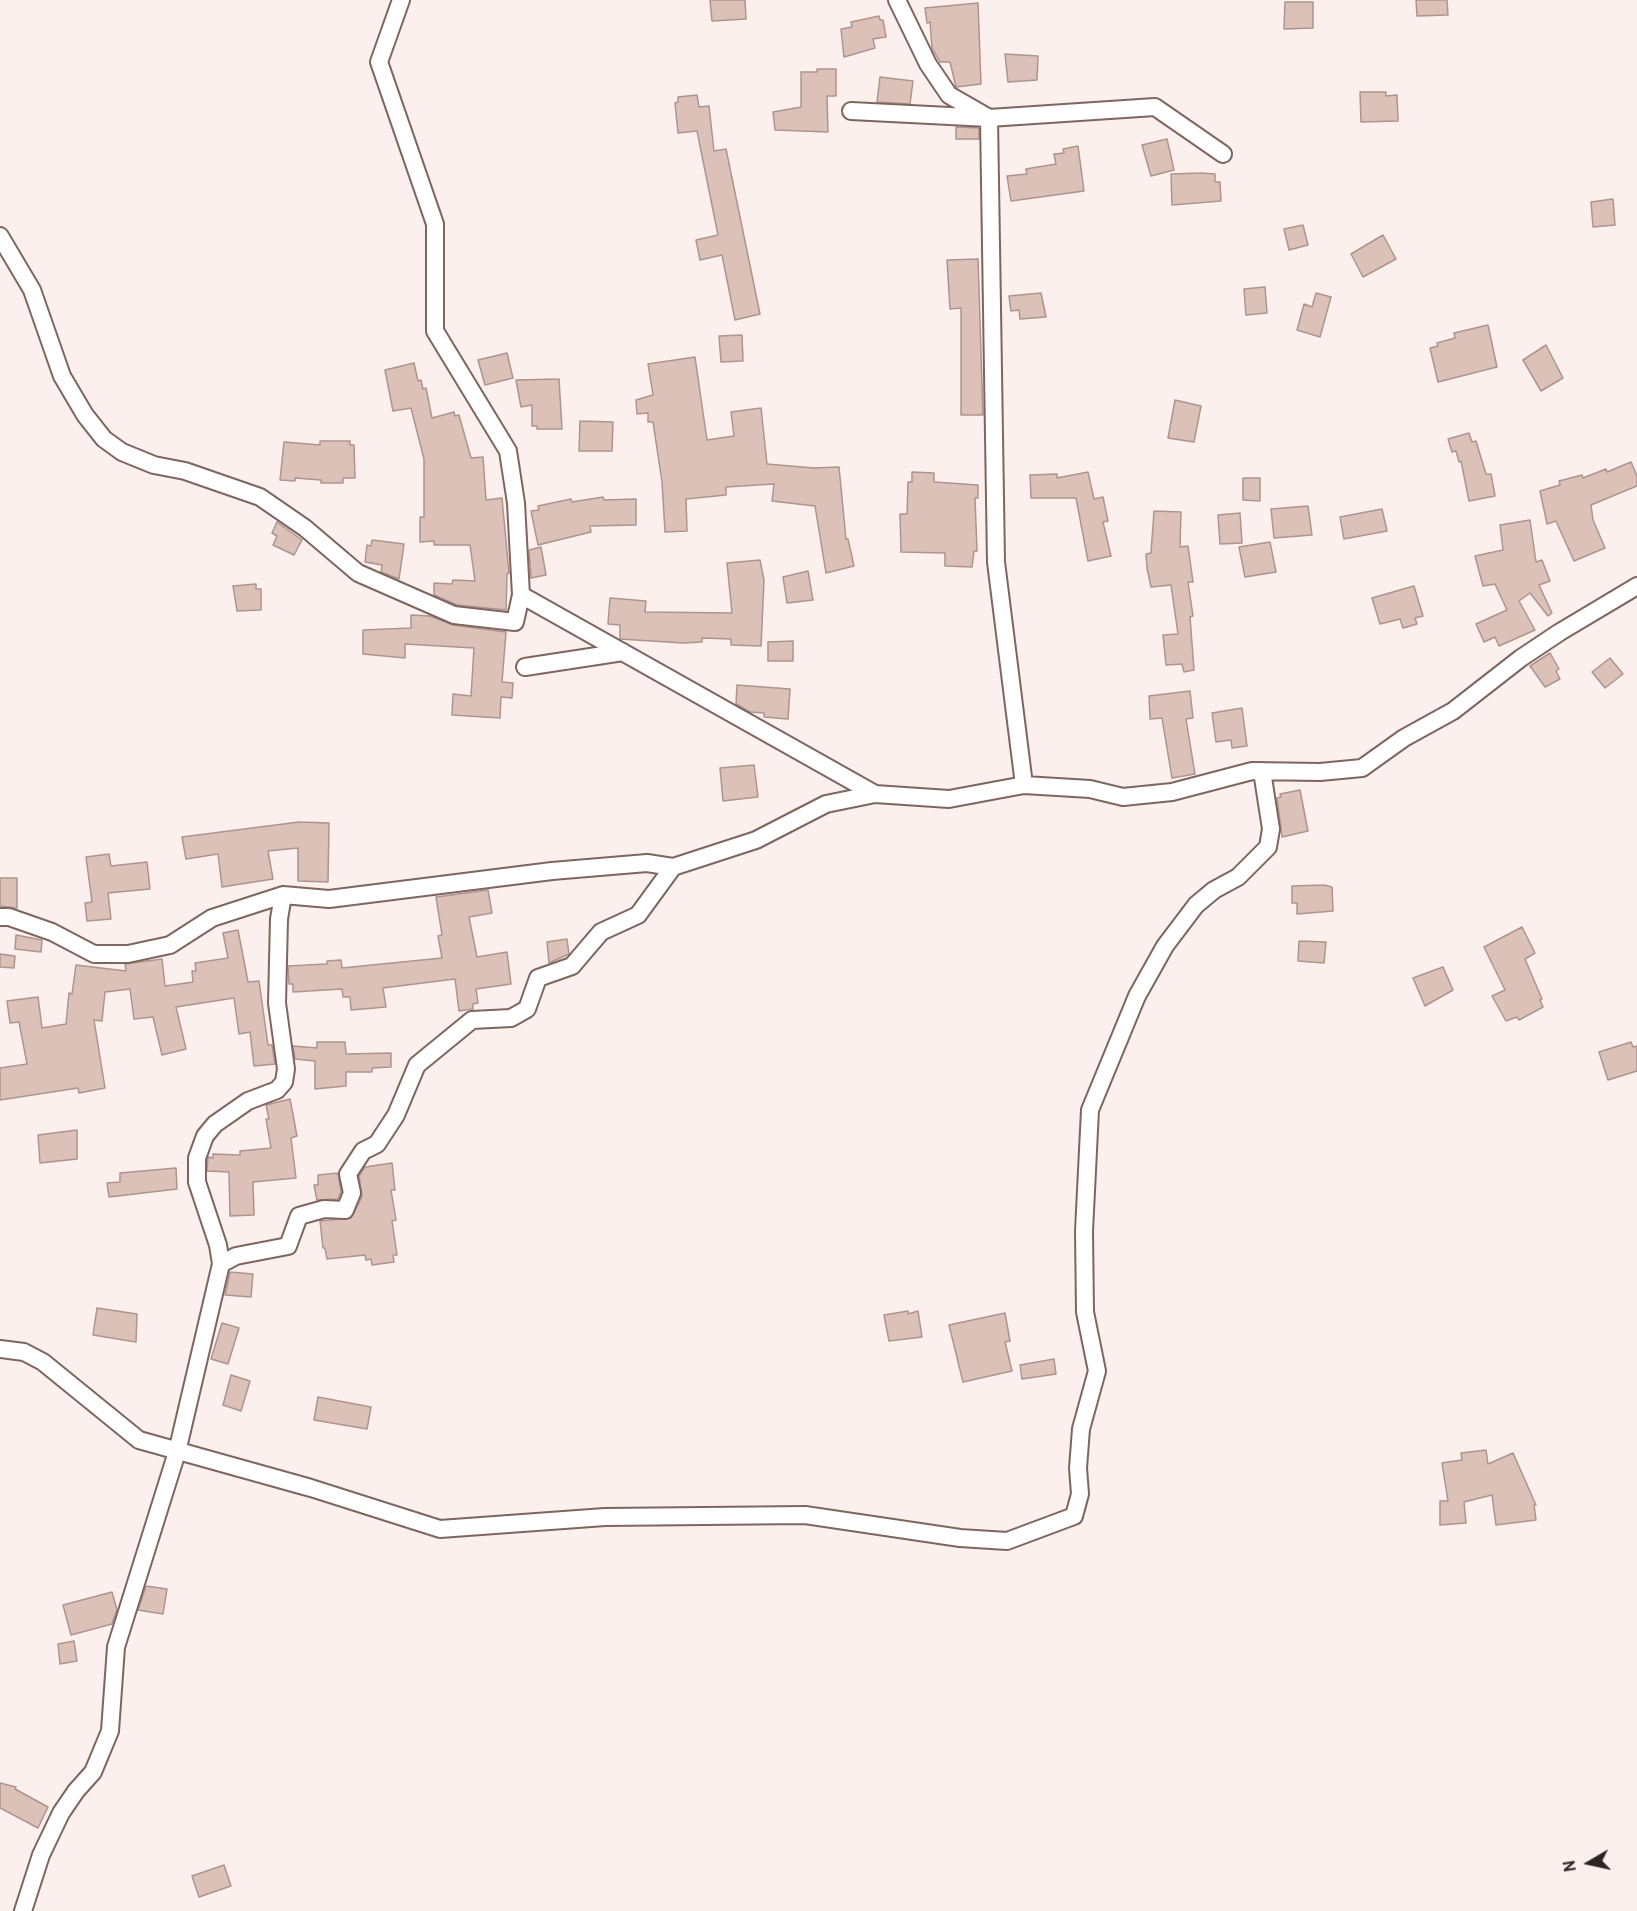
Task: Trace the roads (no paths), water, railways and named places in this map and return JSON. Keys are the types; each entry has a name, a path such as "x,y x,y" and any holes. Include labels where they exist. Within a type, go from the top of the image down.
{"street":[{"path":"0,236 32,290 62,376 104,439 122,452 154,465 185,471 260,497 305,528 358,573 454,615 515,622 521,595 516,503 508,450 435,331 435,225 379,62 401,0"},
{"path":"897,0 928,64 949,95 989,118"},
{"path":"851,111 989,118 1155,107 1223,154"},
{"path":"989,118 996,562 1024,786"},
{"path":"0,917 9,917 52,932 94,954 128,954 170,945 212,918 283,895 329,899 552,871 647,863 673,867 756,840 826,804 875,794 949,799 1024,786 1090,789 1124,797 1172,792 1252,771 1320,772 1362,768 1404,738 1454,711 1521,658 1560,632 1637,586"},
{"path":"521,595 875,794"},
{"path":"525,667 623,652"},
{"path":"0,1349 24,1352 43,1362 139,1440 311,1488 440,1529 604,1517 805,1515 960,1538 1007,1541 1074,1516 1080,1494 1078,1468 1081,1429 1097,1371 1085,1312 1084,1230 1090,1110 1137,996 1165,946 1196,905 1214,890 1238,877 1268,847 1271,830 1262,771"},
{"path":"221,1264 236,1256 288,1246 299,1216 324,1209 345,1210 352,1193 348,1174 363,1151 378,1144 396,1115 417,1065 472,1020 511,1018 527,1009 538,978 572,966 601,932 638,915 673,867"},
{"path":"23,1911 40,1855 61,1813 93,1772 110,1731 116,1647 177,1452 221,1264 218,1245 197,1182 197,1158 205,1136 215,1124 248,1101 277,1090 284,1082 286,1069 277,1003 279,919 283,895"}]}
